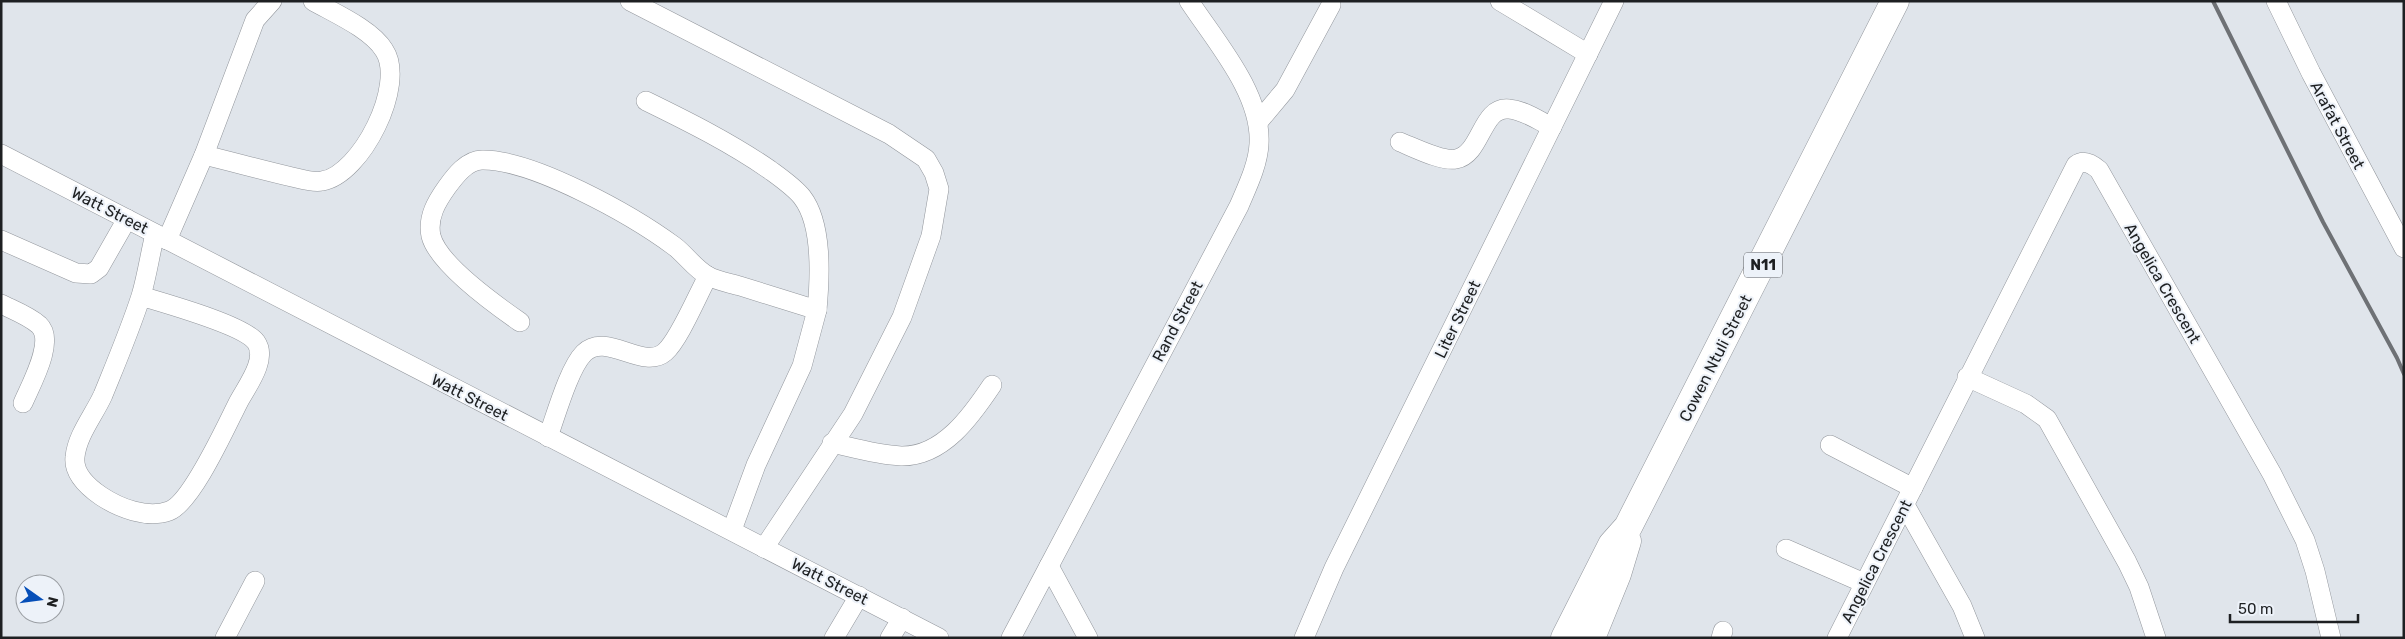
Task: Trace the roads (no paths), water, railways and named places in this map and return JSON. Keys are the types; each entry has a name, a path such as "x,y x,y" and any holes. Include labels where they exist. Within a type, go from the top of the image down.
{"highway":[{"name":"Cowen Ntuli Street","path":"1565,638 1612,545 1628,527 1895,1"},
{"name":"Cowen Ntuli Street","path":"1591,638 1626,551 1628,527"}],"street":[{"path":"141,296 230,326 247,334 255,340 259,347 256,368 196,482 182,502 170,511 155,513 125,508 90,489 77,473 75,458 80,442 102,397 141,296 161,237 204,155 255,20 272,1"},
{"path":"204,155 277,174 322,182 356,159 383,110 388,94 389,63 385,50 369,34 313,1"},
{"path":"630,1 889,134 926,159 934,173 939,189 937,211 916,280 902,317 853,414 764,548"},
{"name":"Rand Street","path":"1011,638 1239,206 1251,176 1259,146 1259,121 1251,98 1189,1"},
{"path":"1500,1 1588,54"},
{"name":"Liter Street","path":"1304,638 1334,568 1614,1"},
{"name":"Arafat Street","path":"2276,1 2310,73 2404,248"},
{"path":"1259,121 1285,90 1331,5"},
{"path":"646,101 714,135 750,156 779,177 802,197 810,214 816,237 819,285 816,310 802,366 756,465 732,530"},
{"path":"1400,142 1454,160 1466,154 1492,115 1503,109 1519,112 1552,127"},
{"name":"Watt Street","path":"3,159 126,219 939,638"},
{"path":"520,322 487,299 470,283 437,248 431,236 432,219 436,203 452,179 466,166 478,160 494,160 524,167 601,202 651,230 675,247 708,276 816,310"},
{"name":"Angelica Crescent","path":"1837,638 1967,377 2076,165 2083,162 2093,165 2099,170 2280,490 2305,540 2331,638"},
{"path":"1,240 76,273 91,274 99,268 126,219"},
{"path":"548,437 573,372 586,351 594,347 607,348 653,357 664,353 678,332 708,276"},
{"path":"1,304 38,324 44,335 41,361 23,403"},
{"path":"1967,377 2026,404 2046,419 2128,562 2139,586 2156,638"},
{"path":"832,443 891,455 918,454 939,443 970,419 992,384"},
{"path":"1830,445 1909,496 1962,606 1975,638"},
{"path":"1786,549 1864,583"},
{"path":"1049,566 1088,638"},
{"path":"225,638 255,581"},
{"path":"834,638 859,596"},
{"path":"890,638 902,618"}],"railway":[{"path":"2213,1 2323,222 2404,374"}]}
